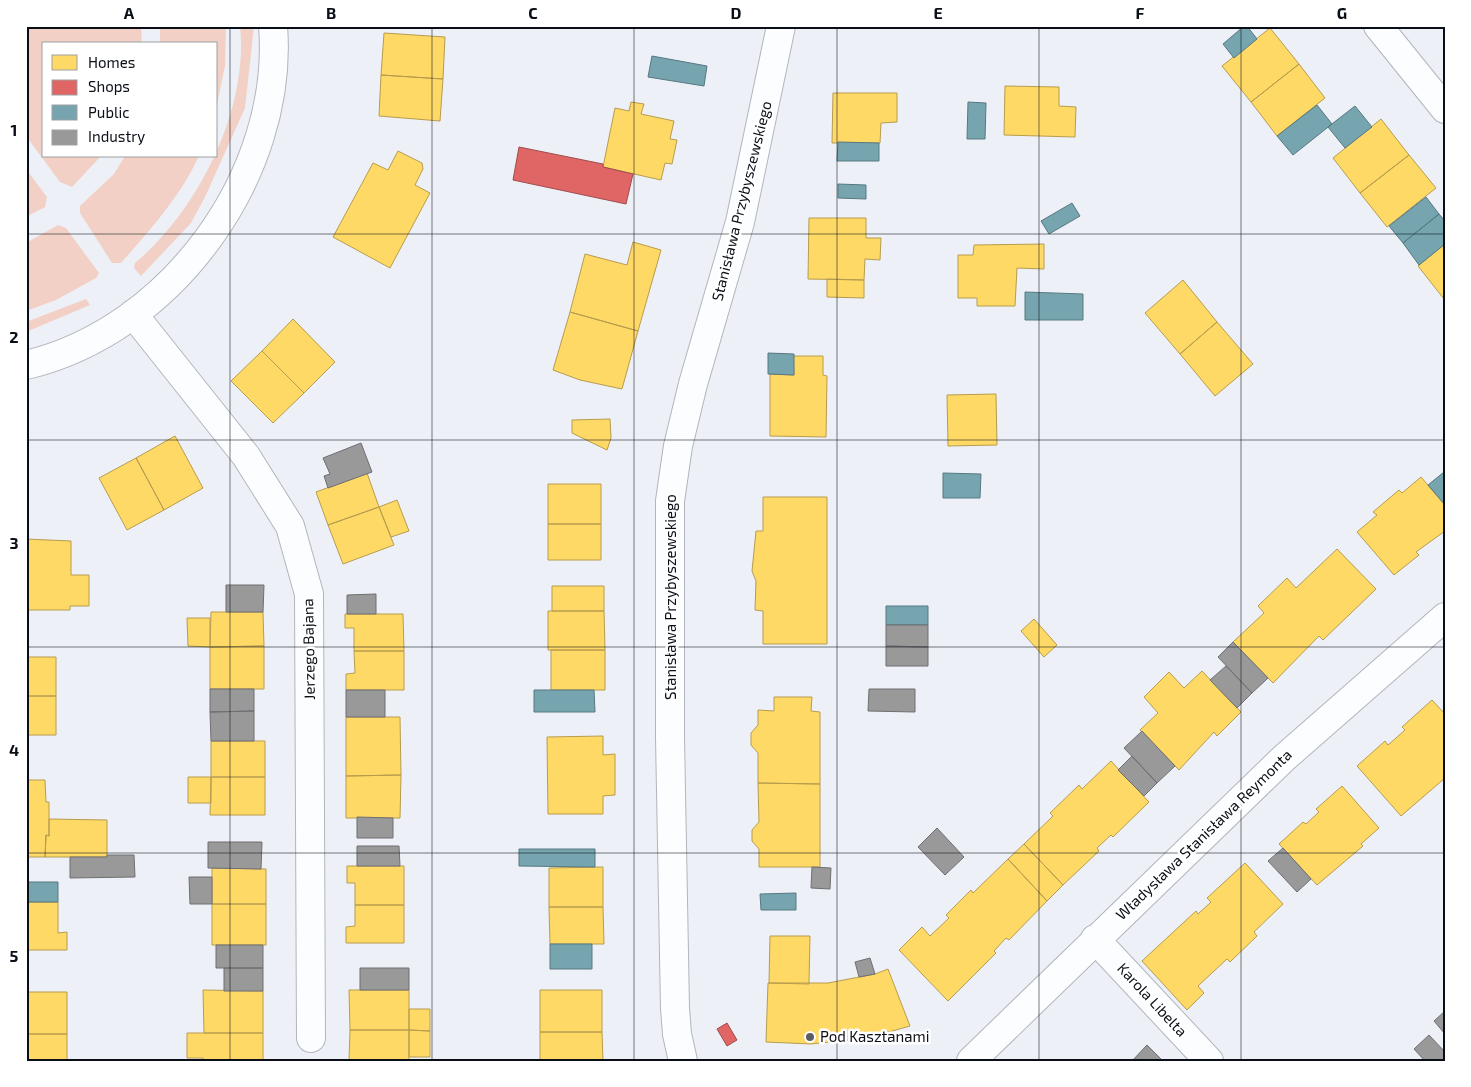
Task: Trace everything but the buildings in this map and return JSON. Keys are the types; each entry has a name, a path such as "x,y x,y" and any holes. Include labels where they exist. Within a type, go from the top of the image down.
{"street":[{"path":"26,365 88,342 133,314 181,273 220,223 249,167 267,106 274,43 272,26"},
{"name":"Stanisława Przybyszewskiego","path":"683,1061 674,1008 670,737 670,501 678,446 693,384 740,222 781,26"},
{"path":"1378,26 1445,109"},
{"name":"Jerzego Bajana","path":"133,314 246,456 290,526 309,594 311,1038"},
{"name":"Władysława Stanisława Reymonta","path":"971,1061 1284,758 1445,617"},
{"name":"Karola Libelta","path":"1095,939 1209,1061"}],"shaded area":[{"path":"26,26 141,26 142,42 42,42 42,158 26,136"},
{"path":"160,26 226,26 225,66 218,99 218,42 160,42"},
{"path":"240,26 254,26 245,108 205,197 191,223 141,276 134,268 135,263 158,241 179,216 198,187 213,158 218,158 218,146 227,124 236,91 241,58"},
{"path":"42,158 99,158 72,187 60,182"},
{"path":"124,158 198,158 174,199 121,263 112,263 80,213 80,206 114,174"},
{"path":"26,169 47,197 45,207 26,217"},
{"path":"58,225 66,228 99,273 96,278 56,300 26,311 26,243"},
{"path":"86,299 90,305 26,332 26,322"}],"place":[{"name":"Pod Kasztanami","path":"810,1037"}]}
